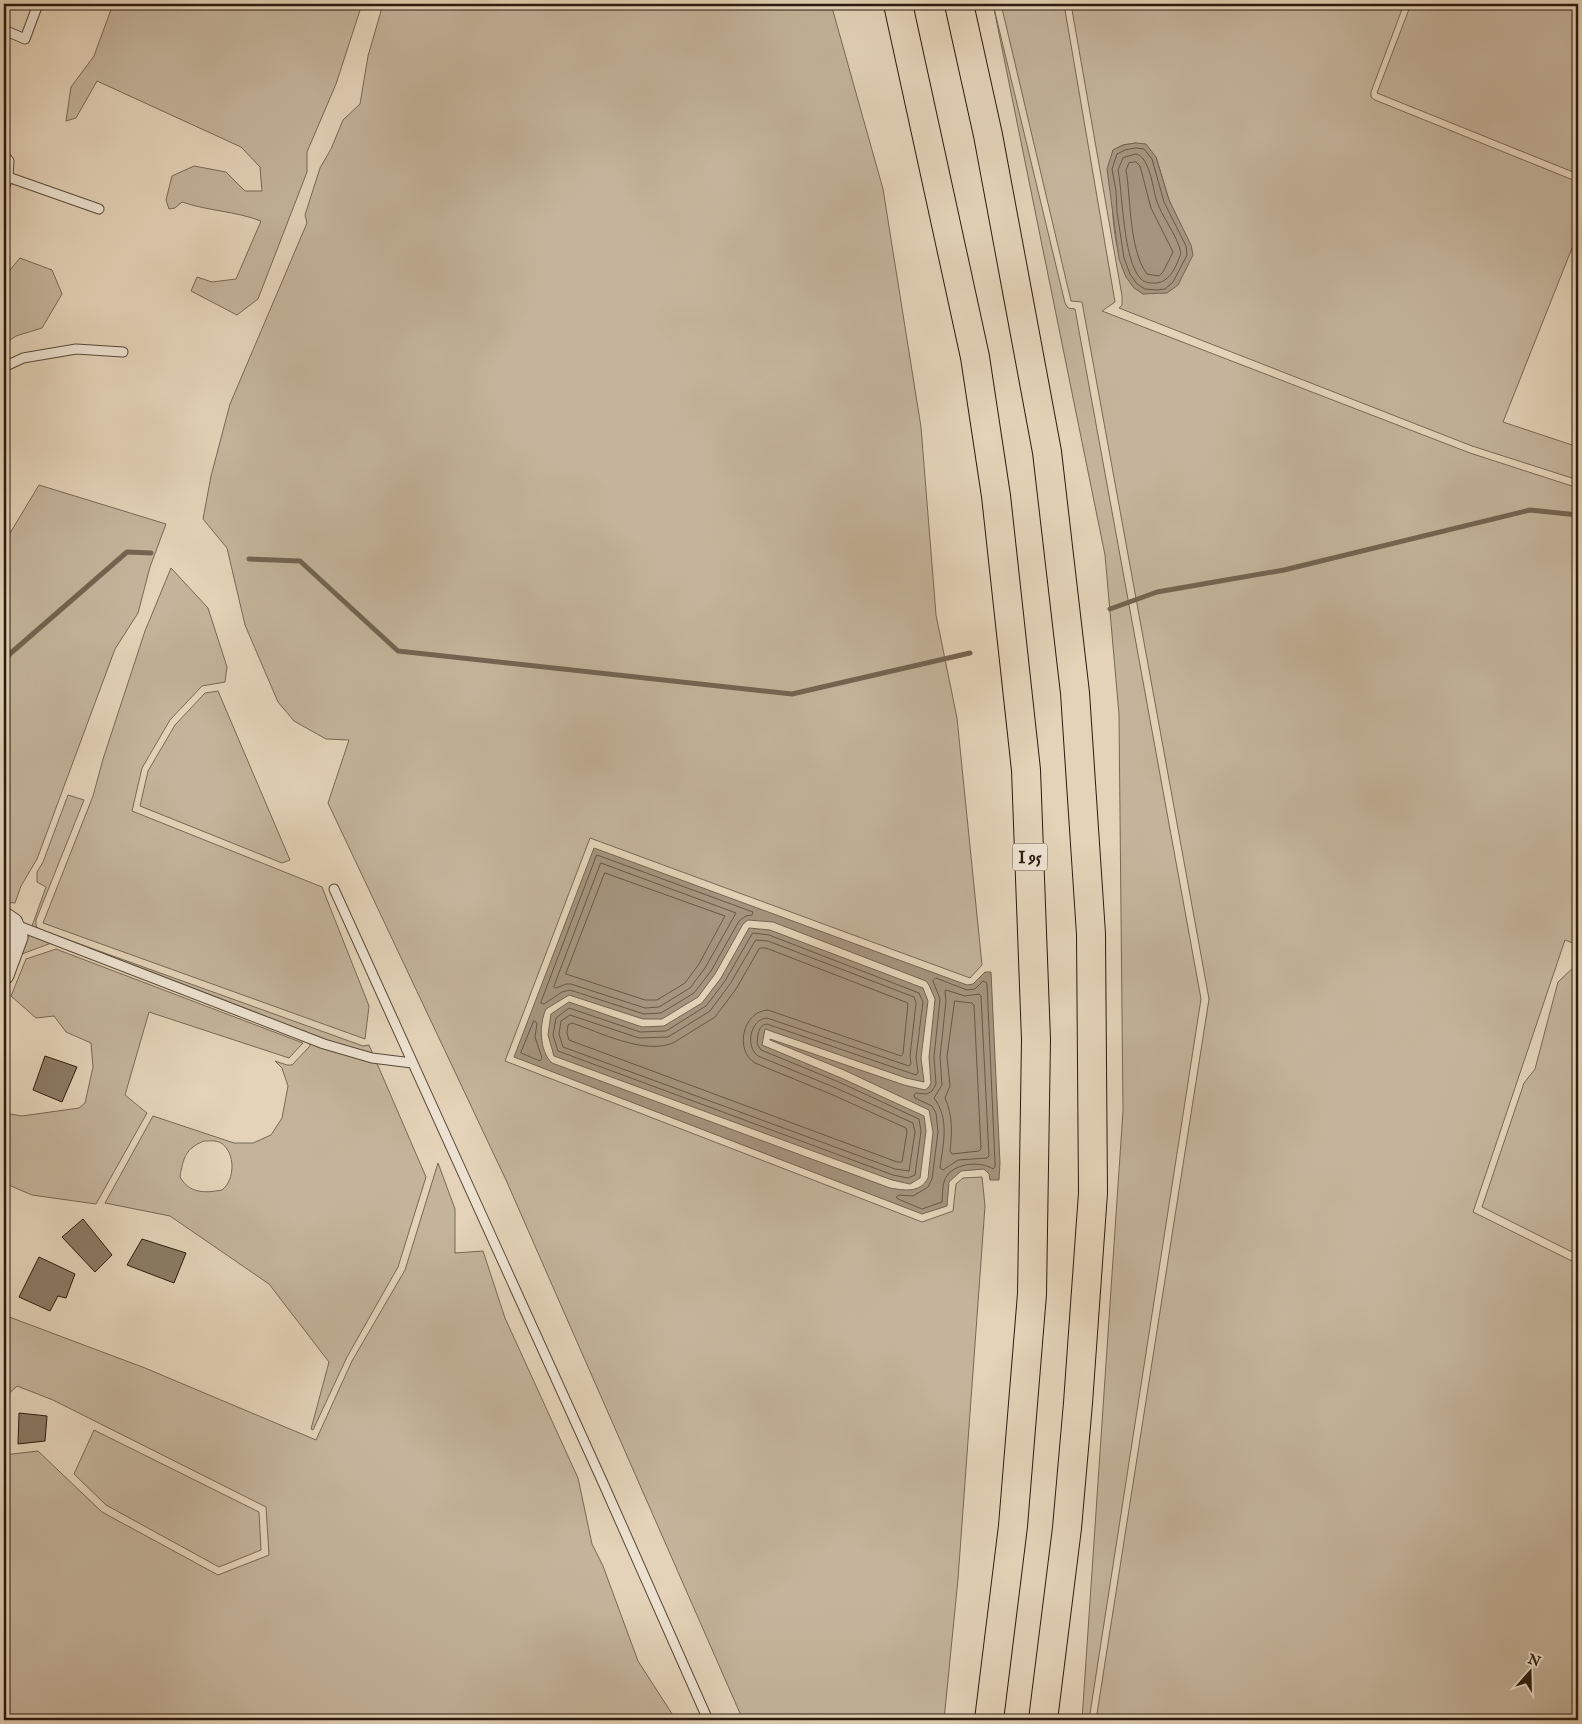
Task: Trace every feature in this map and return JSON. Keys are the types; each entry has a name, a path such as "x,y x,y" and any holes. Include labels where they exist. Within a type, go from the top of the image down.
{"highway":[{"name":"I 95","path":"898,4 975,357 996,496 1026,770 1036,1040 1032,1294 1013,1526 988,1720"},
{"path":"959,4 988,135 1048,452 1075,693 1091,934 1093,1193 1068,1518 1043,1720"}],"street":[{"path":"4,975 18,936 9,920"}],"lane":[{"path":"4,30 25,39 38,4"},
{"path":"4,155 9,161 8,177 4,189"},
{"path":"8,177 99,209"},
{"path":"4,367 23,358 76,349 123,352"},
{"path":"334,889 604,1485 708,1720"},
{"path":"9,920 324,1044 372,1058 412,1063"}],"shaded area":[{"path":"113,4 362,4 336,84 307,152 307,172 258,299 237,315 191,291 197,277 212,282 236,279 261,221 182,202 175,208 169,209 166,200 172,176 194,166 226,172 245,191 262,191 260,167 241,147 97,81 76,118 66,121 71,87 94,56"},
{"path":"383,4 831,4 883,189 921,427 936,615 957,718 982,965 970,978 590,838 505,1061 922,1222 953,1211 956,1184 963,1178 982,1177 985,1206 958,1579 944,1720 743,1720 506,1180 328,803 349,740 326,739 294,721 278,702 245,625 227,548 203,519 211,476 230,404 307,223 305,215 320,168 331,149 343,120 360,104 368,56"},
{"path":"993,4 1065,303 1068,308 1075,309 1201,999 1089,1720 1082,1720 1123,1111 1119,714 1105,555"},
{"path":"1001,4 1064,4 1115,302 1102,311 1470,453 1578,488 1578,945 1565,940 1473,1212 1578,1264 1578,1720 1096,1720 1209,999 1082,302 1071,301"},
{"path":"1071,4 1404,4 1371,92 1371,97 1578,182 1578,233 1503,422 1578,447 1578,480 1472,446 1119,308 1122,305 1122,296","holes":["1136,143 1156,157 1169,200 1179,222 1126,277 1114,230 1112,198 1113,150 1123,145"]},
{"path":"1411,4 1578,4 1578,174 1377,93"},
{"path":"20,258 52,270 62,294 42,328 16,336 4,344 4,277"},
{"path":"39,485 166,524 150,567 138,613 115,649 37,859 21,886 15,903 4,902 4,543"},
{"path":"171,568 208,608 227,667 225,682 202,686 170,720 142,768 132,811 322,887 369,1006 365,1039 43,923 93,796 103,759 145,631"},
{"path":"218,691 290,860 282,863 140,806 148,771 175,725 205,693"},
{"path":"68,795 84,800 36,920 38,929 363,1046 369,1045 426,1177 398,1267 347,1357 313,1430 311,1429 329,1362 269,1284 170,1216 105,1203 153,1116 234,1143 253,1143 271,1135 282,1118 288,1086 282,1068 275,1061 292,1065 310,1046 310,1039 54,942 22,954 46,887 37,882 37,872 43,862","holes":["204,1141 221,1143 229,1153 232,1166 231,1173 226,1186 222,1190 198,1191 188,1187 180,1177 186,1154 193,1147"]},
{"path":"56,949 303,1043 289,1058 149,1012 125,1095 147,1113 96,1204 32,1195 4,1183 4,1113 22,1116 79,1108 85,1103 93,1067 91,1043 66,1032 54,1016 36,1018 11,996 26,959"},
{"path":"1578,963 1578,1255 1482,1207 1524,1083 1535,1069 1558,982"},
{"path":"438,1163 455,1209 455,1253 483,1251 505,1318 578,1478 592,1544 603,1566 638,1661 676,1720 4,1720 4,1455 38,1451 102,1512 218,1575 269,1555 266,1507 53,1400 17,1386 4,1398 4,1315 145,1368 316,1440 352,1361 405,1270"},
{"path":"94,1430 259,1512 261,1550 219,1567 106,1505 74,1474"}],"water":[{"path":"1146,144 1156,157 1169,200 1191,245 1193,255 1178,285 1167,293 1143,294 1134,288 1126,277 1119,259 1107,169 1113,150 1123,145"},
{"path":"594,848 967,985 973,984 985,972 991,972 1000,1163 999,1180 990,1180 989,1174 984,1169 961,1171 949,1182 947,1206 922,1214 514,1057","holes":["748,920 773,922 926,981 929,985 935,999 929,1057 931,1083 925,1090 904,1085 770,1039 844,1070 929,1110 933,1132 928,1178 921,1187 911,1190 890,1188 552,1063 548,1058 543,1045 541,1030 544,1015 546,1009 569,995 643,1019 662,1019 698,997 715,974 743,924"]},
{"path":"749,928 770,930 923,988 928,1001 921,1058 924,1082 906,1078 765,1029 762,1045 924,1116 926,1131 920,1178 910,1184 892,1180 554,1056 548,1035 551,1014 569,1002 642,1027 664,1026 702,1003 721,978"}],"building":[{"path":"45,1056 77,1067 62,1102 33,1090"},
{"path":"83,1219 112,1255 95,1272 62,1237"},
{"path":"142,1239 186,1253 174,1283 127,1265"},
{"path":"39,1257 75,1274 66,1298 58,1296 50,1311 19,1297"},
{"path":"19,1413 47,1416 45,1441 18,1444"}],"waterway":[{"path":"1110,609 1157,592 1284,570 1530,510 1578,515"},
{"path":"4,659 127,552 151,553"},
{"path":"249,559 300,561 398,651 792,694 970,653"}]}
